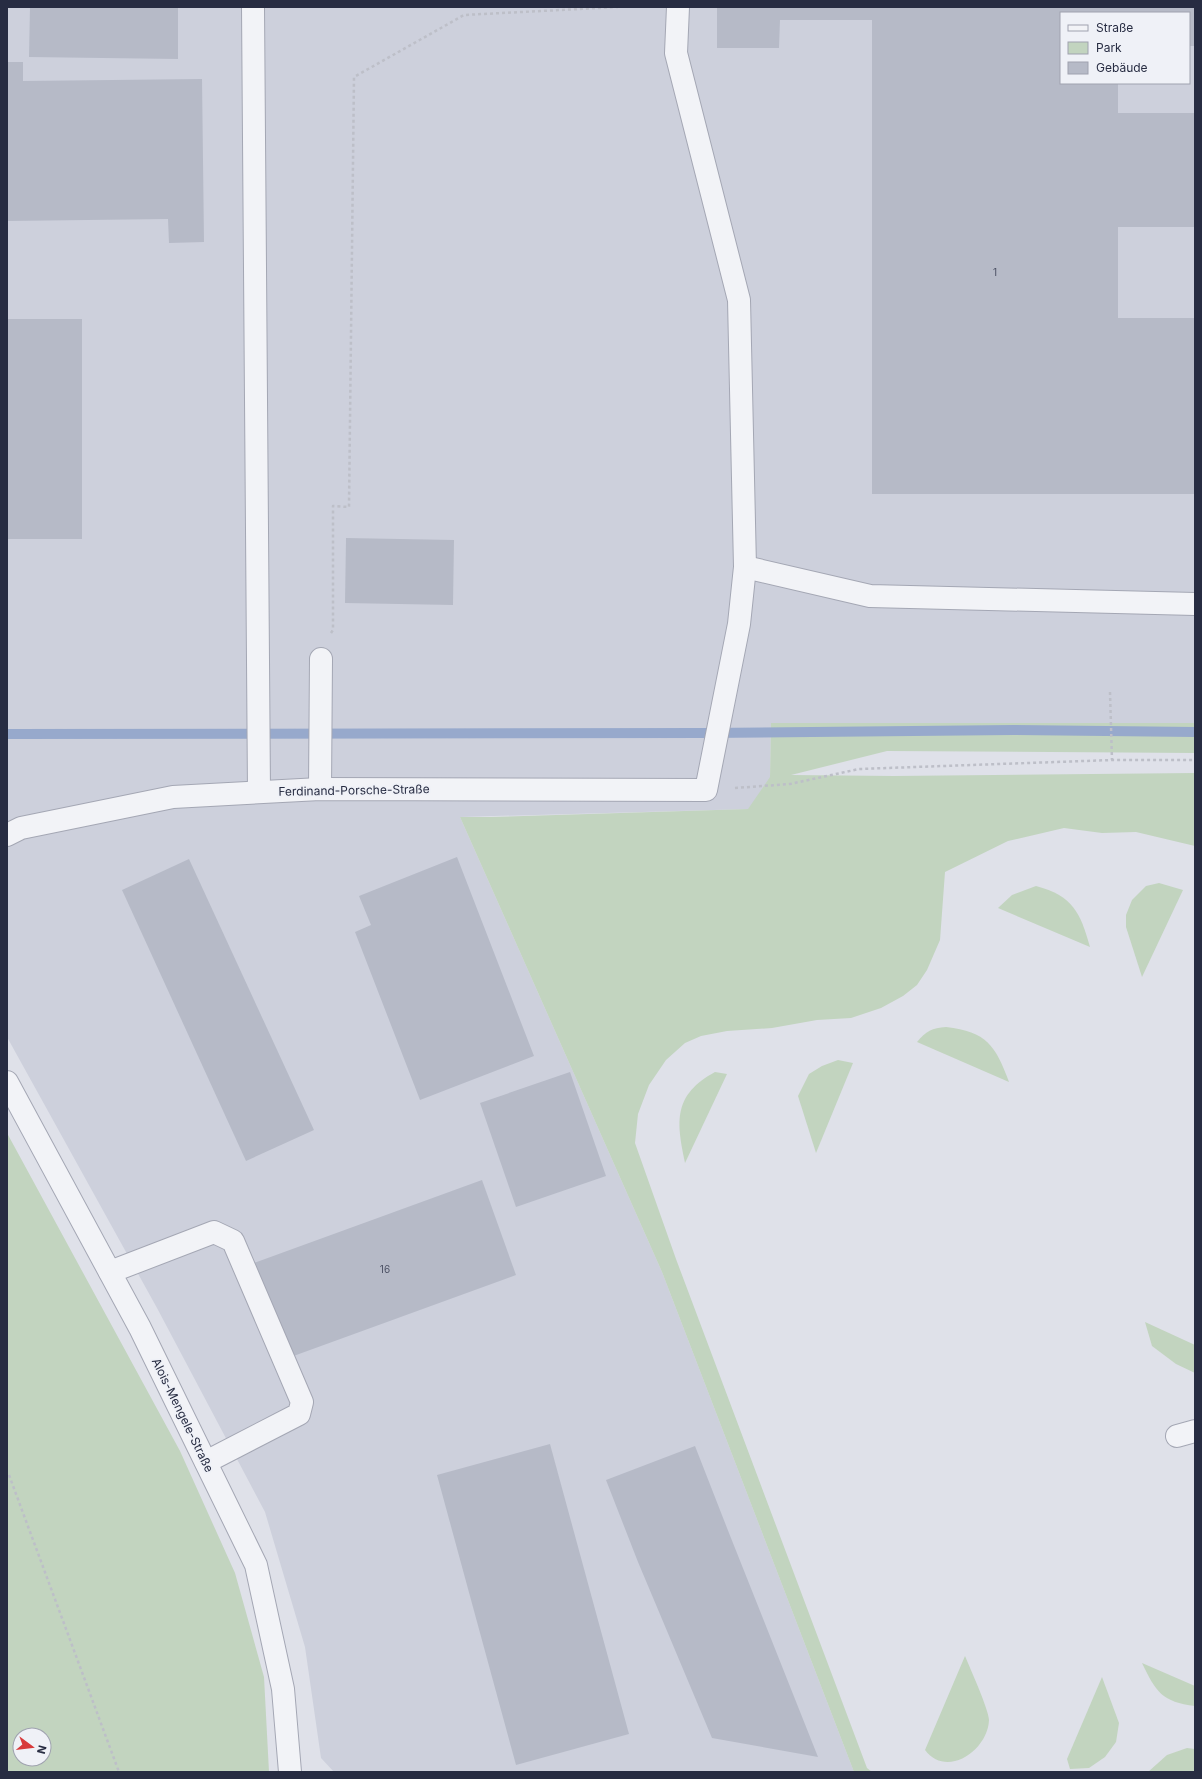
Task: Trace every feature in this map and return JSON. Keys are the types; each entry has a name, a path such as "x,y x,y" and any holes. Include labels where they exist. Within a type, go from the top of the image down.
{"street":[{"path":"253,7 259,792"},
{"path":"678,7 676,53 738,300 744,567 739,624 706,790"},
{"path":"744,567 870,596 1195,604"},
{"path":"320,789 321,659"},
{"name":"Ferdinand-Porsche-Straße","path":"7,835 21,828 173,797 320,789 706,790"},
{"name":"Alois-Mengele-Straße","path":"7,1082 140,1328 256,1565 283,1689 290,1772"},
{"path":"110,1272 214,1232 233,1241 302,1402 299,1414 206,1462"}],"path":[{"path":"321,659 333,630 333,506 348,507 354,77 464,15 618,7"},
{"path":"1110,692 1112,760"},
{"path":"706,790 790,784 859,769 1112,760 1195,760"},
{"path":"9,1475 119,1772"}],"shaded area":[{"path":"7,7 1195,7 1195,723 771,723 770,778 749,809 460,817 662,1272 854,1772 334,1772 321,1758 305,1647 265,1512 157,1308 7,1037"}],"green space":[{"path":"771,723 1195,723 1195,753 887,751 791,775 894,776 1195,773 1195,846 1136,832 1102,833 1064,828 1008,841 945,872 940,940 927,970 917,985 903,996 881,1008 851,1018 817,1020 772,1028 727,1031 701,1036 685,1043 666,1060 649,1085 638,1114 635,1143 676,1259 867,1768 872,1772 854,1772 662,1272 460,817 748,809 770,777"},
{"path":"1159,883 1183,890 1142,977 1126,927 1126,915 1132,900 1146,886"},
{"path":"1036,886 1049,890 1067,900 1083,924 1090,947 998,908 1012,895"},
{"path":"946,1027 971,1032 988,1042 999,1058 1009,1082 917,1042 923,1035 930,1031 937,1028"},
{"path":"838,1060 853,1063 816,1153 798,1096 809,1074 822,1066"},
{"path":"715,1072 727,1074 685,1163 679,1122 681,1110 691,1090"},
{"path":"7,1133 180,1451 235,1573 264,1677 269,1772 7,1772"},
{"path":"1145,1322 1195,1345 1195,1373 1176,1364 1152,1346"},
{"path":"965,1656 988,1715 989,1720 987,1731 982,1741 965,1757 955,1761 944,1762 934,1758 925,1750"},
{"path":"1142,1663 1195,1686 1195,1706 1175,1702 1161,1694"},
{"path":"1102,1677 1119,1723 1116,1742 1105,1757 1089,1768 1070,1769 1067,1759"},
{"path":"1187,1748 1195,1749 1195,1772 1148,1772 1167,1755"}],"building":[{"path":"30,7 178,7 178,59 29,57"},
{"path":"717,7 1195,7 1195,46 1190,46 1190,12 1060,12 1060,84 1118,84 1118,113 1195,113 1195,227 1118,227 1118,318 1195,318 1195,494 872,494 872,20 780,20 779,48 717,48"},
{"path":"7,62 23,62 23,81 202,79 204,242 169,243 168,219 7,221"},
{"path":"7,319 82,319 82,539 7,539"},
{"path":"346,538 454,540 453,605 345,603"},
{"path":"457,857 534,1056 420,1100 355,932 371,925 359,896"},
{"path":"189,859 314,1130 246,1161 122,890"},
{"path":"570,1072 606,1176 516,1207 480,1103"},
{"path":"482,1180 516,1275 288,1358 254,1263"},
{"path":"550,1444 629,1734 516,1765 437,1475"},
{"path":"695,1446 818,1757 712,1738 638,1562 606,1480"}],"waterway":[{"path":"7,734 707,733 1013,730 1195,732"}]}
